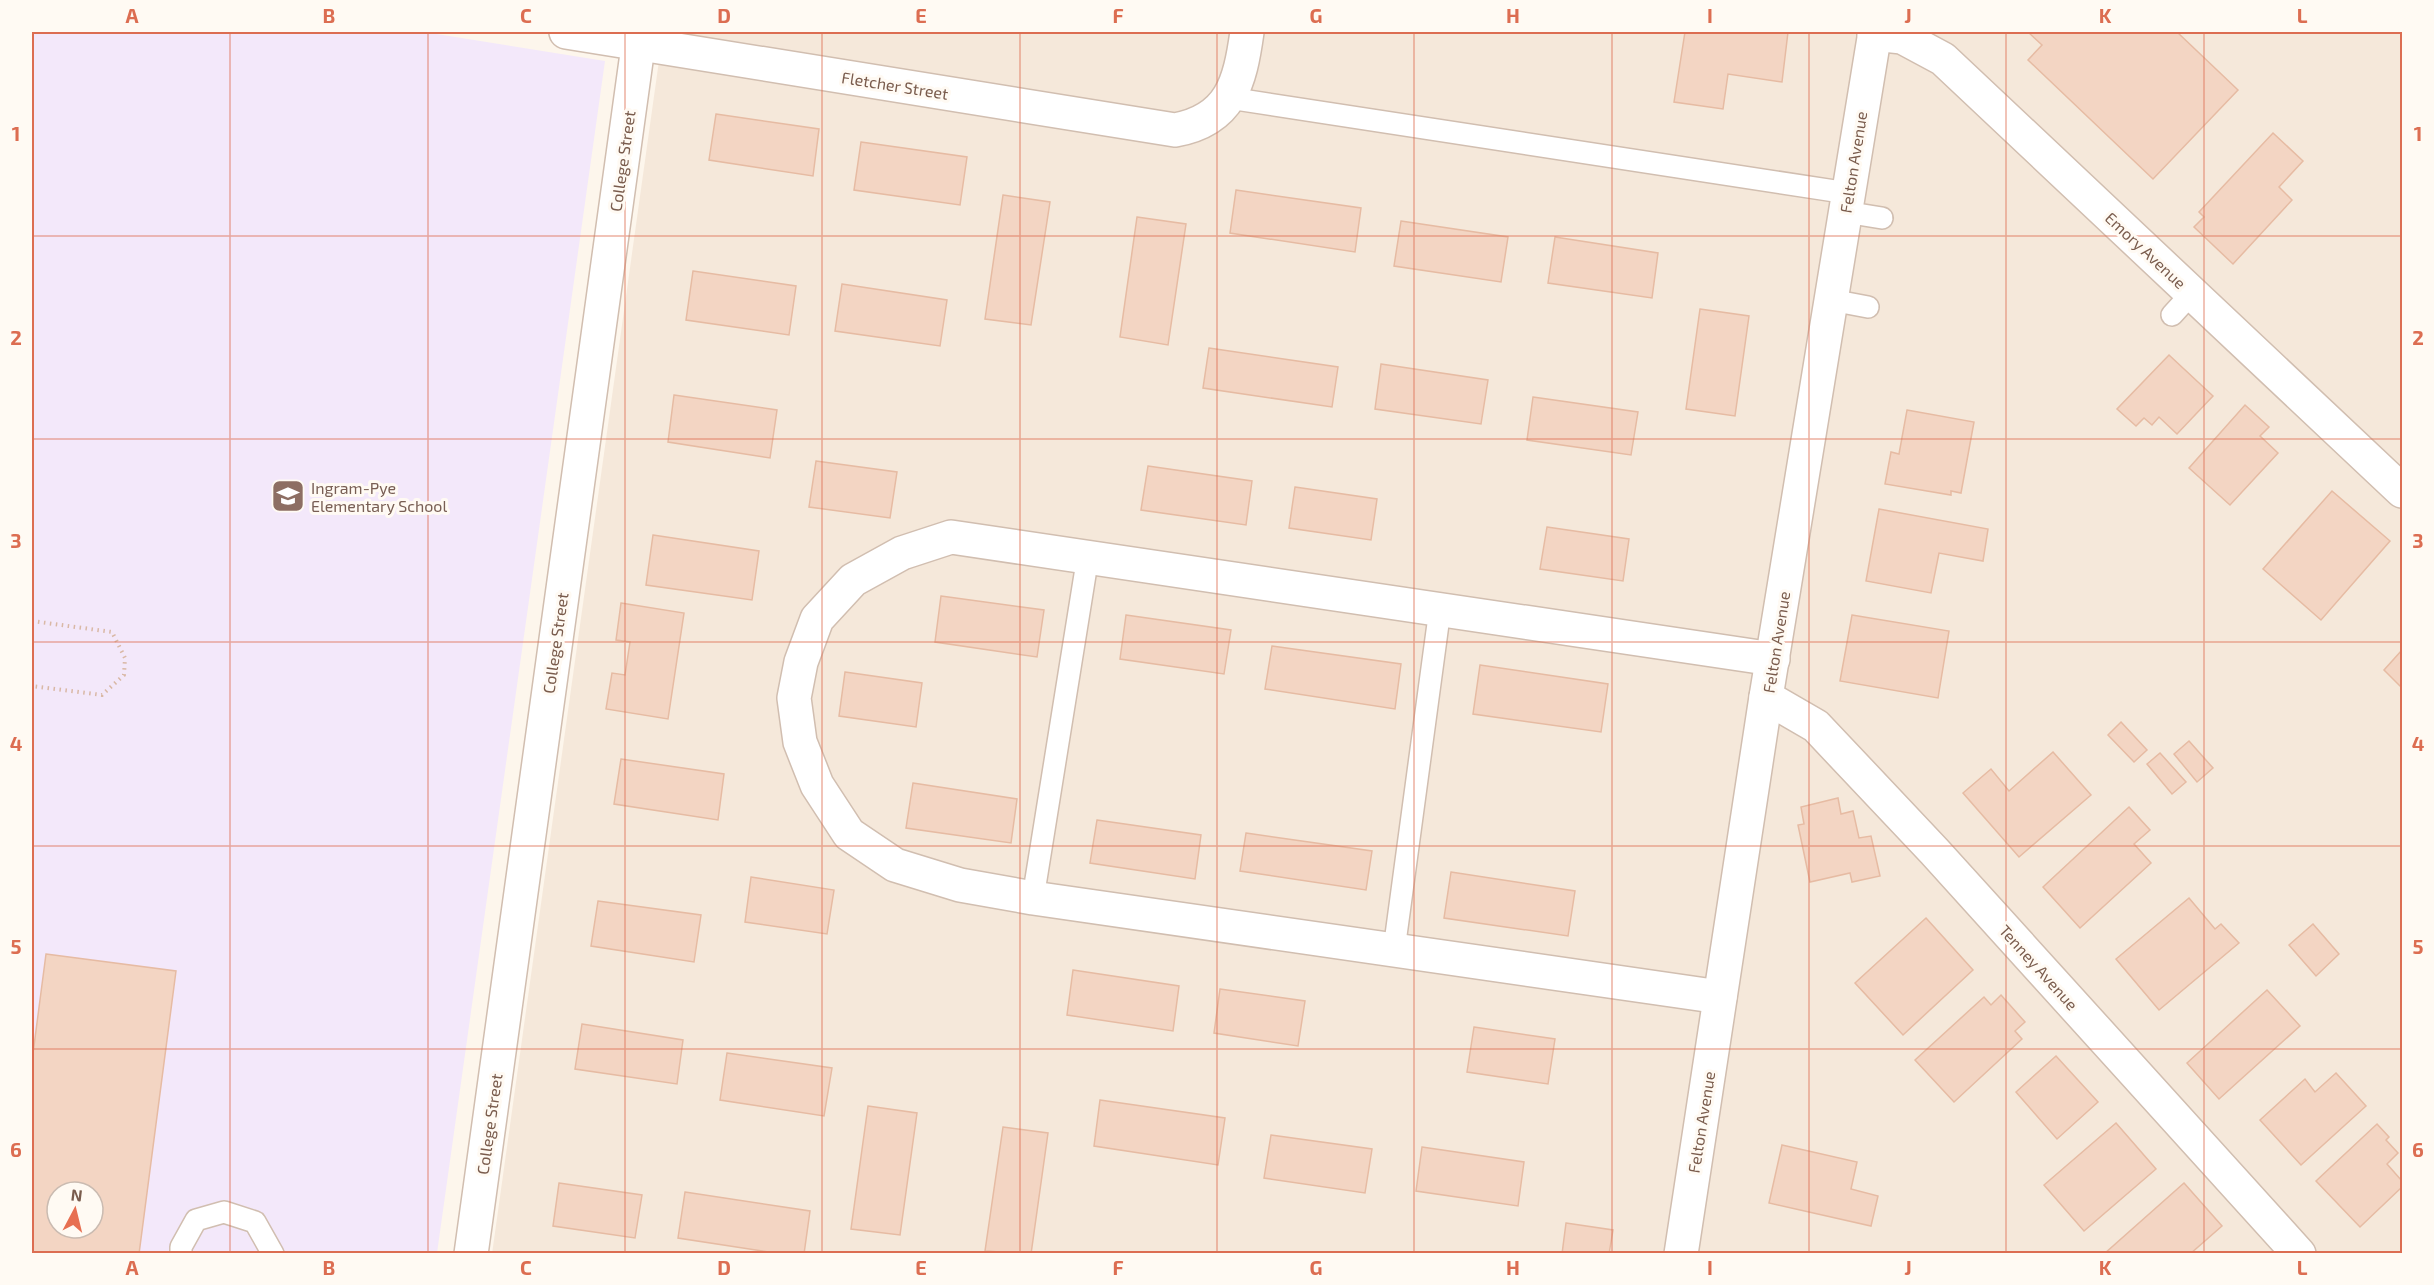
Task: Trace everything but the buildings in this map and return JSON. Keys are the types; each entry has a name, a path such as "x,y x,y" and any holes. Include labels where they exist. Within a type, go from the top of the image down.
{"street":[{"name":"Fletcher Street","path":"566,32 639,38 1175,130 1194,127 1225,105"},
{"path":"1225,105 1244,53 1247,32"},
{"name":"Felton Avenue","path":"1681,1254 1773,659 1875,33"},
{"name":"Emory Avenue","path":"1875,33 1902,37 1943,59 2182,304 2403,491"},
{"name":"College Street","path":"471,1254 639,38"},
{"path":"1720,997 1033,898 960,885 895,865 849,834 817,784 800,742 794,698 801,662 817,619 853,580 902,553 951,537 1773,659"},
{"name":"Tenney Avenue","path":"1767,697 1816,726 1934,851 2299,1254"}],"lane":[{"path":"1225,105 1847,202 1882,218"},
{"path":"1831,300 1868,307"},
{"path":"1033,898 1088,556"},
{"path":"1394,950 1440,609"},
{"path":"182,1254 181,1247 196,1220 224,1212 255,1222 273,1254"}],"path":[{"path":"32,621 112,632 125,658 124,675 102,695 32,686"}],"shaded area":[{"name":"Ingram-Pye Elementary School","path":"32,32 424,32 605,61 437,1253 32,1253"},
{"path":"663,32 2402,32 2402,1253 492,1254"}],"place":[{"name":"Ingram-Pye Elementary School","path":"288,496"}]}
